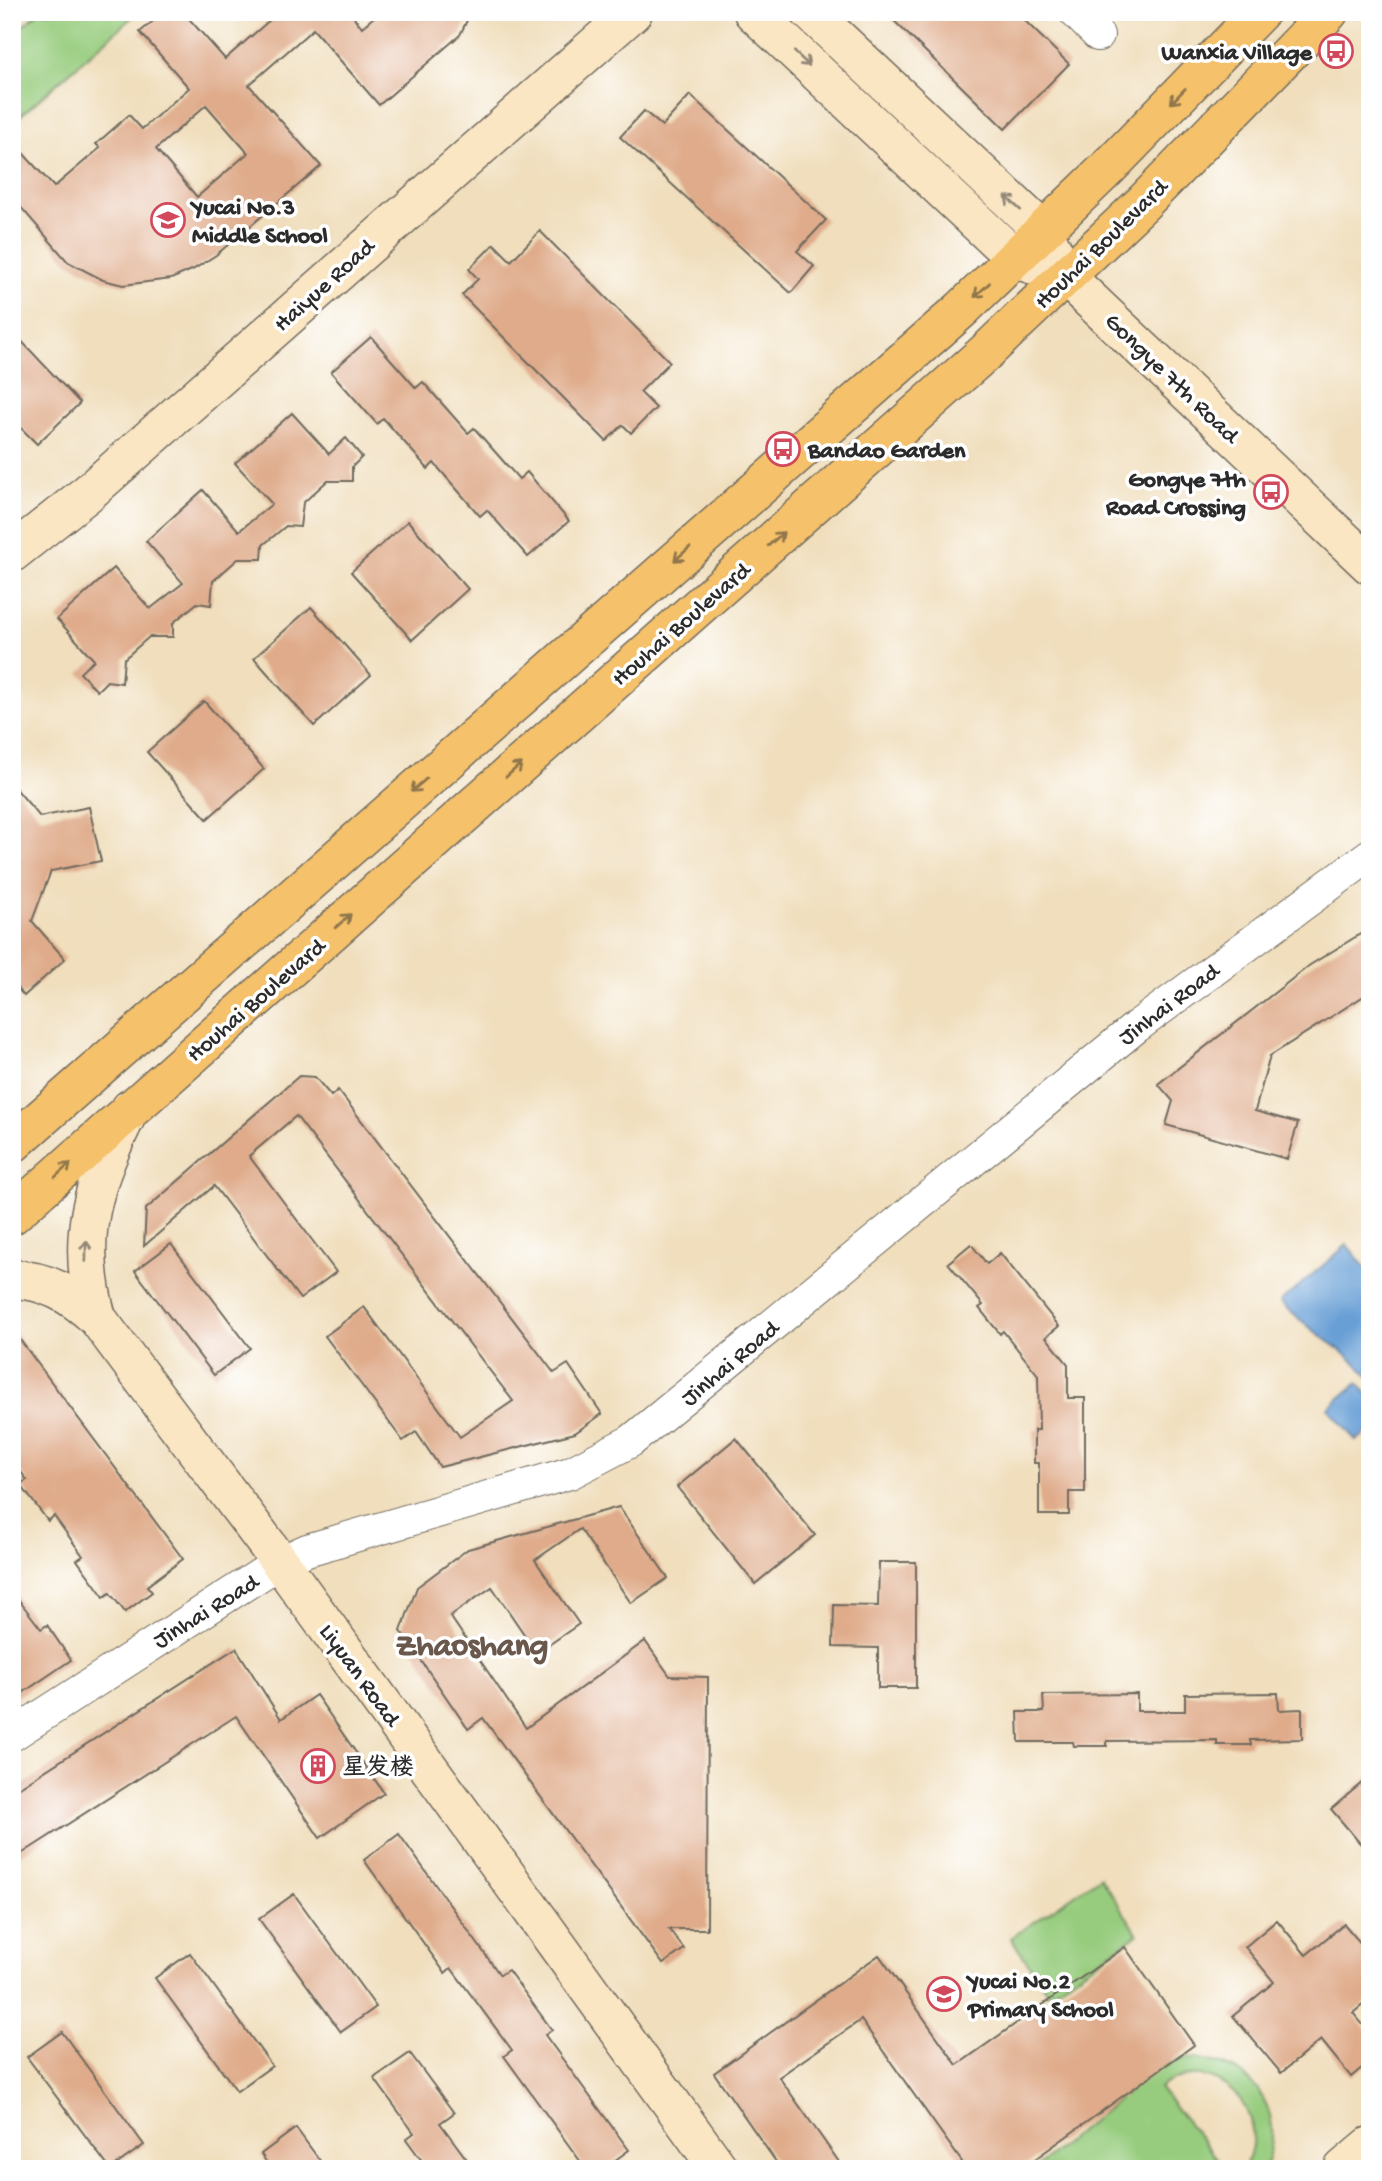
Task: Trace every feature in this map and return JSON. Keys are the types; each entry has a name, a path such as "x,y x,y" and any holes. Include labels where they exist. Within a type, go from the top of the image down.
{"main road":[{"name":"Houhai Boulevard","path":"12,1144 1016,259 1260,12"},
{"name":"Houhai Boulevard","path":"12,1215 988,351 1142,204 1329,12"}],"street":[{"name":"Haiyue Road","path":"12,553 88,493 633,12"},
{"name":"Gongye 7th Road","path":"752,12 1016,259 1066,276"},
{"name":"Gongye 7th Road","path":"810,12 1044,232 1066,276 1370,565"},
{"path":"1075,12 1098,35"},
{"name":"Jinhai Road","path":"12,1735 281,1562 307,1550 570,1473 631,1441 1136,1027 1370,856"},
{"name":"Liyuan Road","path":"97,1318 86,1272 87,1220 108,1152 130,1109"},
{"name":"Liyuan Road","path":"12,1279 47,1285 68,1294 97,1318 281,1562 719,2169"},
{"path":"1343,2169 1370,2146"}],"green space":[{"path":"39,12 138,12 20,116 12,107 12,35"},
{"path":"1100,1877 1138,1934 1049,1994 1011,1938"},
{"path":"1182,2059 1205,2060 1225,2066 1243,2076 1257,2089 1267,2106 1272,2125 1271,2147 1264,2169 1243,2169 1251,2148 1252,2128 1246,2109 1234,2093 1218,2082 1200,2076 1180,2078 1159,2088 1226,2169 1034,2169 1153,2071"}],"water":[{"path":"1347,1245 1370,1273 1370,1378 1349,1357 1280,1302"},
{"path":"1358,1383 1370,1397 1370,1430 1356,1441 1328,1408"}],"building":[{"path":"164,12 183,12 225,59 279,12 349,12 362,27 380,12 471,12 460,35 379,105 313,29 249,85 321,166 216,255 194,269 171,279 123,285 103,280 68,262 12,197 12,141 54,187 100,148 96,144 129,115 142,129 189,88 140,32","holes":["206,105 248,153 197,197 156,149"]},
{"path":"885,12 1016,12 1069,64 1005,129"},
{"path":"690,95 826,220 797,251 814,266 791,293 620,137 644,111 662,126"},
{"path":"540,231 670,362 640,392 656,408 631,433 623,425 606,441 462,295 478,279 469,269 494,244 511,261"},
{"path":"12,331 80,403 37,444 12,419"},
{"path":"371,337 416,388 423,382 468,433 474,428 519,479 527,472 569,521 528,557 487,510 480,516 434,463 428,469 383,418 377,424 331,372"},
{"path":"292,413 329,454 346,438 362,457 352,467 352,481 327,481 303,503 300,527 286,526 263,545 262,559 238,559 213,581 211,605 197,603 173,623 173,637 149,637 124,659 122,683 107,681 97,691 80,673 94,660 57,619 114,568 150,609 183,583 146,541 203,490 239,531 272,504 235,463"},
{"path":"408,521 468,589 412,640 351,572"},
{"path":"311,607 371,675 314,726 254,658"},
{"path":"204,701 264,769 207,819 147,752"},
{"path":"12,784 40,817 89,807 101,861 51,871 32,921 65,959 24,996 12,982 12,863 17,850 12,845"},
{"path":"1370,928 1370,992 1270,1056 1255,1111 1298,1123 1287,1159 1166,1125 1173,1101 1158,1084 1310,965"},
{"path":"299,1076 315,1077 331,1096 338,1090 554,1373 568,1364 602,1414 575,1433 440,1467 416,1432 403,1441 325,1336 364,1307 460,1437 513,1401 296,1116 249,1156 336,1272 300,1299 214,1186 144,1246 146,1209"},
{"path":"171,1244 250,1348 214,1375 135,1271"},
{"path":"971,1244 987,1264 1000,1253 1059,1326 1046,1337 1068,1364 1068,1398 1085,1398 1085,1492 1069,1492 1069,1515 1039,1515 1039,1463 1034,1463 1034,1430 1039,1430 1038,1375 1003,1331 1000,1334 979,1308 983,1305 948,1263"},
{"path":"12,1329 183,1559 147,1586 152,1592 125,1612 110,1593 104,1597 77,1560 83,1556 54,1516 48,1521 20,1484 27,1480 12,1460"},
{"path":"736,1438 815,1535 755,1584 677,1487"},
{"path":"619,1507 668,1578 631,1603 580,1529 535,1560 579,1624 537,1653 492,1587 450,1616 526,1728 645,1641 670,1676 708,1677 707,1929 669,1929 684,1949 663,1964 483,1718 468,1729 401,1631 417,1587 468,1549"},
{"path":"879,1562 916,1562 916,1688 878,1688 878,1648 833,1647 834,1605 878,1606"},
{"path":"12,1591 41,1629 47,1625 71,1660 12,1700"},
{"path":"236,1648 281,1719 316,1695 384,1793 320,1838 236,1716 12,1860 12,1792"},
{"path":"1278,1693 1279,1710 1302,1709 1302,1739 1250,1740 1251,1745 1217,1745 1217,1740 1107,1741 1107,1746 1074,1746 1073,1742 1019,1742 1018,1712 1044,1712 1043,1695 1137,1694 1137,1711 1185,1711 1185,1694"},
{"path":"1370,1776 1370,1855 1331,1809"},
{"path":"399,1834 500,1975 508,1970 552,2030 545,2035 629,2150 603,2169 586,2169 504,2056 512,2050 451,1968 445,1973 364,1860"},
{"path":"294,1894 376,2007 341,2032 259,1919"},
{"path":"1277,1920 1306,1955 1344,1924 1370,1954 1370,1999 1353,2013 1370,2033 1370,2061 1351,2077 1321,2040 1281,2073 1233,2016 1274,1982 1245,1947"},
{"path":"1125,1947 1194,2045 1021,2169 967,2169 861,2020 779,2077 844,2169 781,2169 714,2073 879,1955 957,2065"},
{"path":"190,1953 272,2066 237,2091 155,1978"},
{"path":"62,2032 144,2145 110,2169 27,2057"},
{"path":"410,2053 454,2113 440,2123 474,2169 428,2169 406,2139 414,2133 374,2078"},
{"path":"296,2128 326,2169 271,2169 261,2154"}],"place":[{"name":"Wanxia Village","path":"1336,51"},
{"name":"Yucai No.3 Middle School","path":"168,220"},
{"name":"Bandao Garden","path":"783,449"},
{"name":"Gongye 7th Road Crossing","path":"1271,492"},
{"name":"星发楼","path":"318,1766"},
{"name":"Yucai No.2 Primary School","path":"944,1994"}],"district":[{"name":"Zhaoshang","path":"472,1643"}]}
